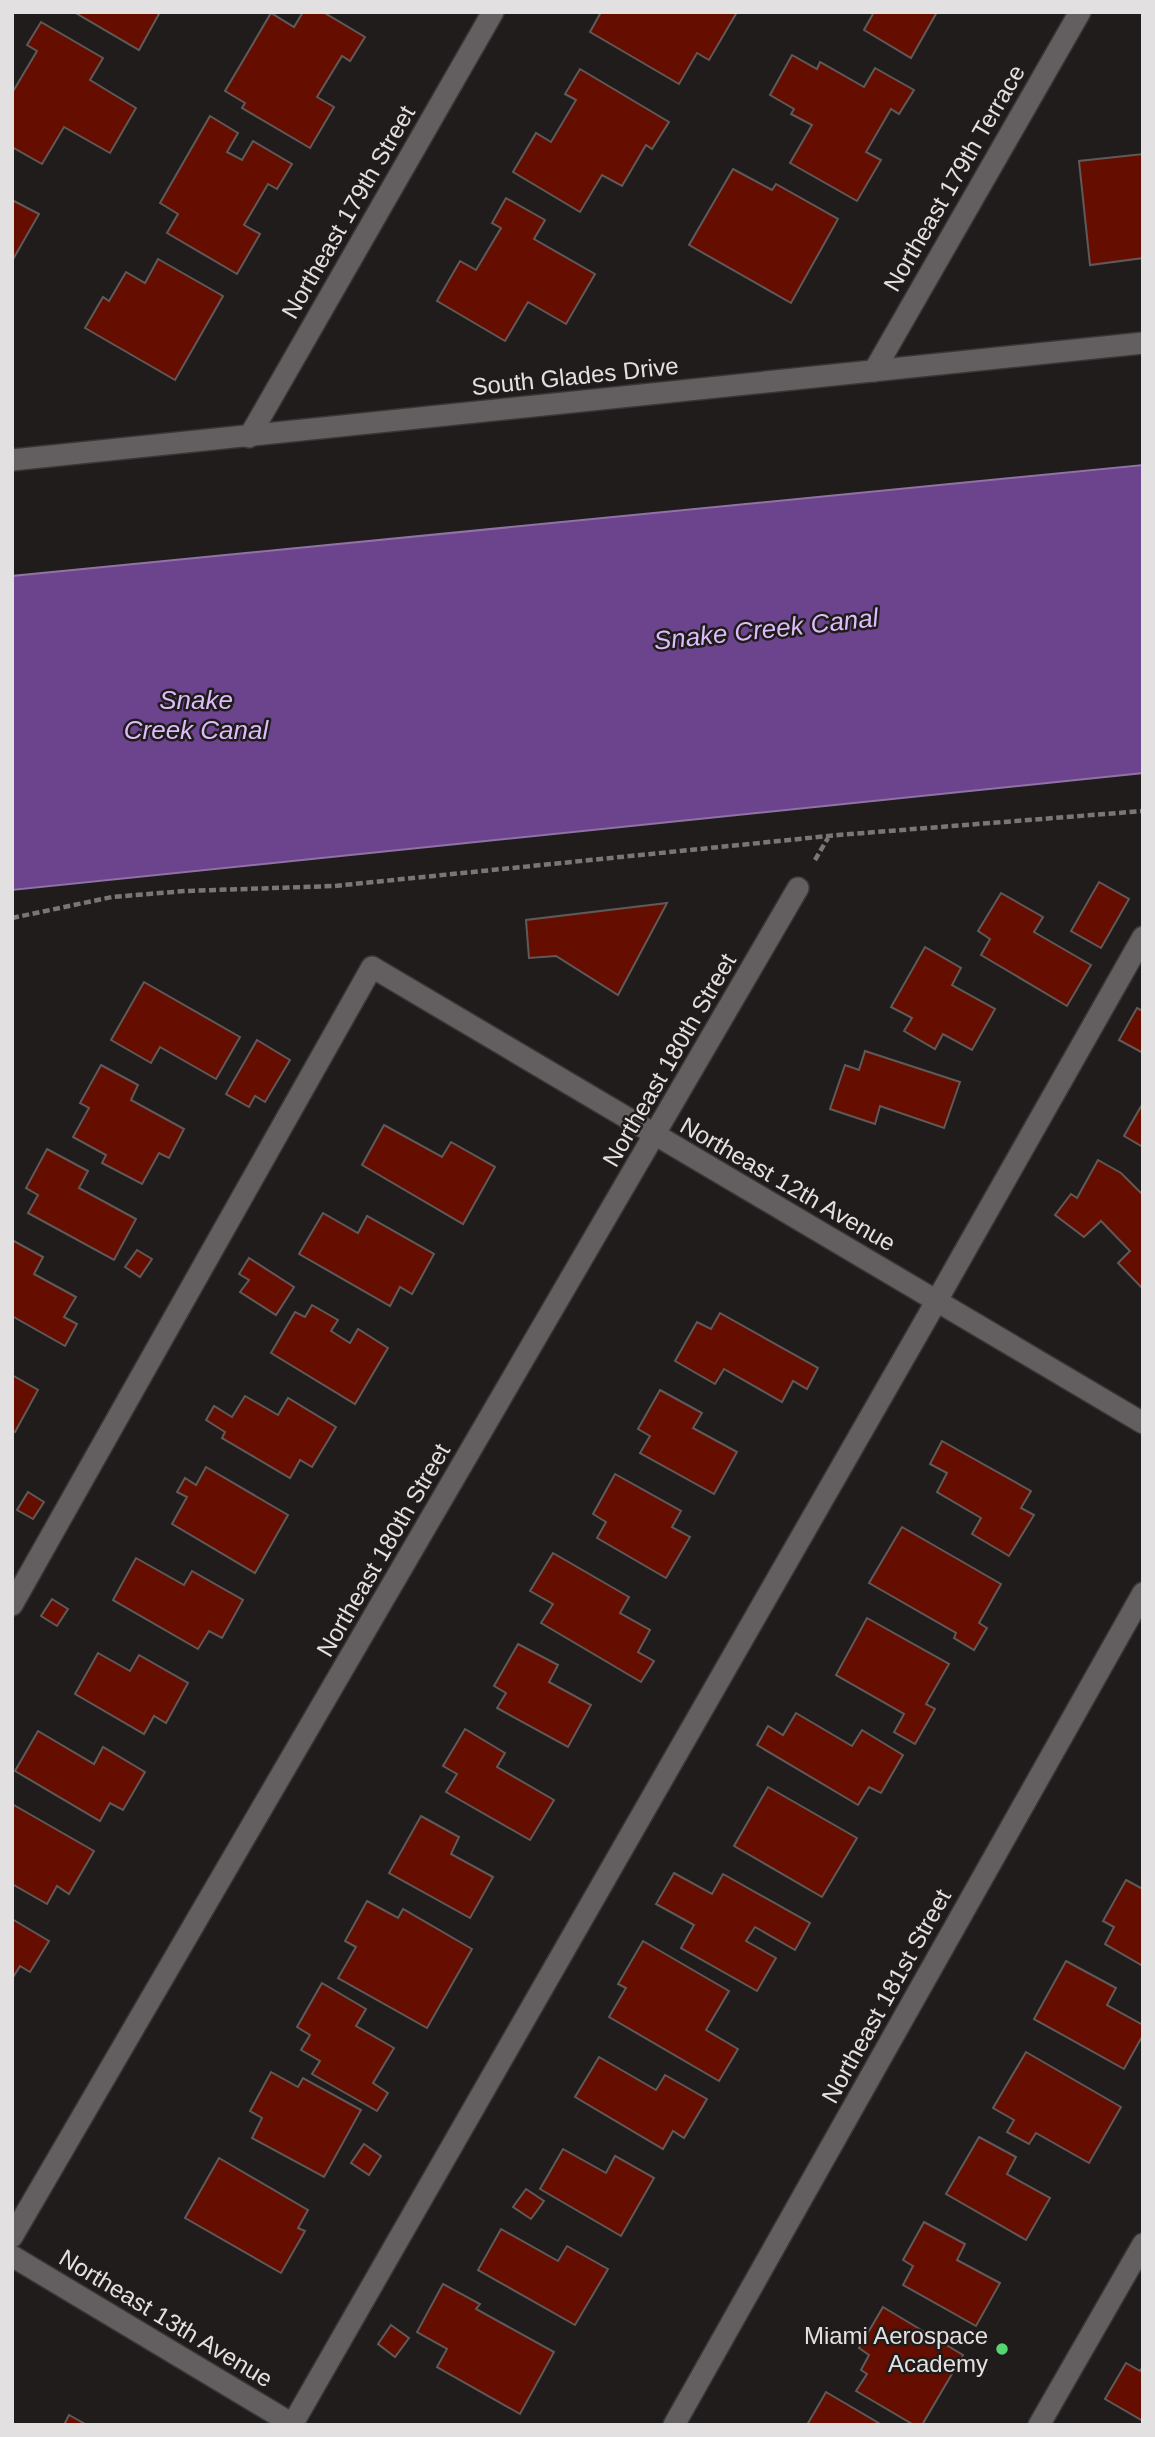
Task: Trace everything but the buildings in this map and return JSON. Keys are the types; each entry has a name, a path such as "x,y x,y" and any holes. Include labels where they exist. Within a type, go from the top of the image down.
{"street":[{"name":"Northeast 179th Street","path":"249,438 493,12"},
{"name":"Northeast 179th Terrace","path":"874,371 1080,12"},
{"name":"South Glades Drive","path":"12,460 249,438 1143,343"},
{"name":"Northeast 180th Street","path":"12,2237 798,888"},
{"path":"293,2425 1143,937"},
{"name":"Northeast 12th Avenue","path":"12,1605 372,967 1143,1423"},
{"name":"Northeast 181st Street","path":"674,2425 1143,1593"},
{"path":"1038,2425 1143,2244"},
{"name":"Northeast 13th Avenue","path":"12,2256 293,2425"}],"path":[{"path":"12,918 112,897 185,891 334,886 838,835 1143,811"}],"water":[{"name":"Snake Creek Canal","path":"1143,465 1143,773 12,890 12,576"}],"place":[{"name":"Miami Aerospace Academy","path":"1002,2349"}]}
